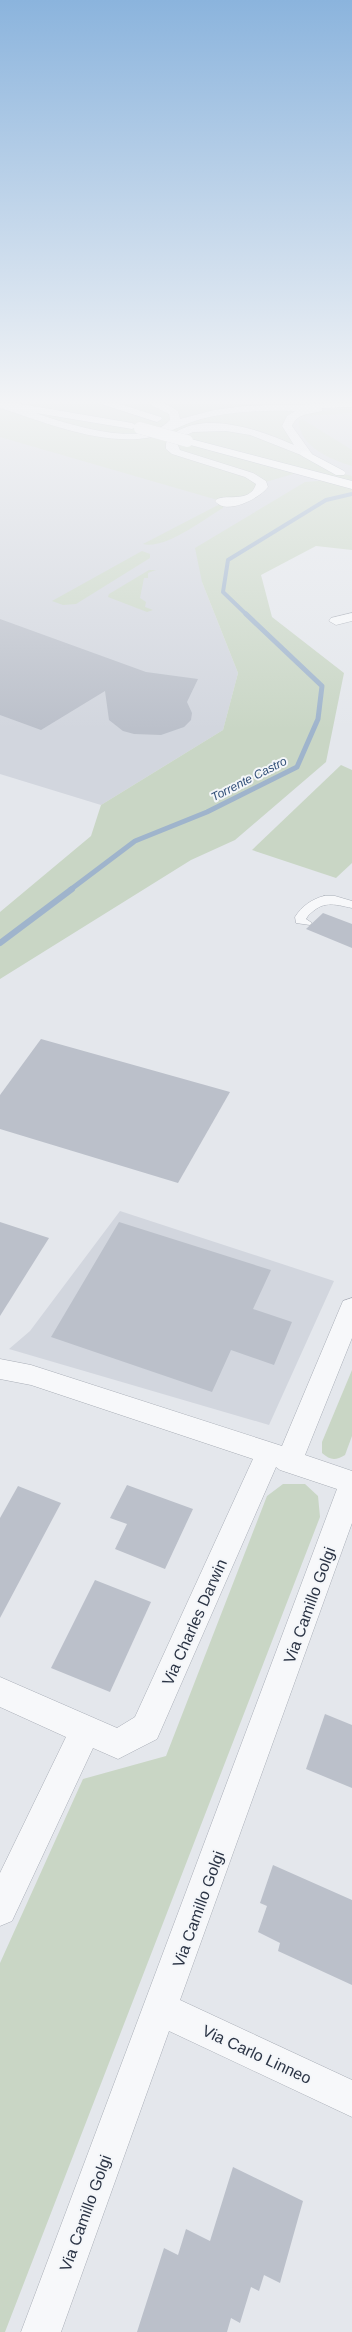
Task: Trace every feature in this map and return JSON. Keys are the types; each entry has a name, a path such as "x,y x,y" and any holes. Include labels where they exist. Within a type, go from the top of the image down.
{"street":[{"path":"336,621 352,617"},
{"path":"279,1457 352,1308"},
{"path":"0,1369 31,1375 279,1457 352,1483"},
{"name":"Via Charles Darwin","path":"0,1692 118,1744 146,1728 279,1457"},
{"name":"Via Camillo Golgi","path":"41,2332 352,1486"},
{"path":"0,1909 86,1729"},
{"name":"Via Carlo Linneo","path":"161,2009 352,2099"}],"lane":[{"path":"306,923 300,921 301,916 316,901 325,898 336,899 352,905"}],"shaded area":[{"path":"0,512 304,512 202,582 238,673 223,730 101,805 0,774"},
{"path":"120,1211 334,1281 269,1425 9,1349 30,1331"}],"green space":[{"path":"205,512 217,512 173,538 152,545 143,544"},
{"path":"255,512 352,512 352,550 316,546 261,575 272,617 344,673 326,762 235,840 191,860 0,979 0,912 91,836 101,805 223,730 238,673 202,582 195,548"},
{"path":"142,551 150,554 150,558 76,604 63,605 52,601"},
{"path":"149,570 156,570 148,573 148,578 144,578 140,598 146,602 145,607 153,610 147,612 108,597 109,594"},
{"path":"341,765 352,770 352,863 336,878 252,850"},
{"path":"352,1370 352,1436 345,1455 333,1459 322,1453 322,1442"},
{"path":"283,1484 305,1484 318,1496 320,1517 5,2332 0,2332 0,1963 83,1779 166,1756 267,1496"}],"building":[{"path":"0,619 146,672 198,679 187,702 192,713 191,720 184,727 161,735 134,734 123,731 109,720 105,691 41,730 0,715"},
{"path":"323,913 352,924 352,948 306,929"},
{"path":"41,1039 230,1092 178,1183 0,1129 0,1095"},
{"path":"0,1222 49,1238 0,1316"},
{"path":"119,1222 271,1270 253,1309 292,1322 274,1365 231,1350 212,1392 51,1337"},
{"path":"127,1485 193,1509 165,1569 115,1549 127,1524 110,1518"},
{"path":"18,1486 61,1503 0,1618 0,1518"},
{"path":"95,1580 151,1602 110,1692 51,1668"},
{"path":"325,1714 352,1725 352,1788 306,1769"},
{"path":"273,1865 352,1900 352,1985 278,1951 280,1943 258,1932 267,1906 260,1903"},
{"path":"233,2167 303,2201 280,2283 264,2275 259,2291 251,2287 240,2323 231,2318 227,2332 137,2332 164,2248 178,2255 186,2229 210,2241"}],"waterway":[{"name":"Torrente Castro","path":"247,615 223,592 228,560 307,512"},
{"name":"Torrente Castro","path":"70,890 135,841 207,812 297,767 318,719 322,686 246,614"},
{"name":"Torrente Castro","path":"0,943 72,889"}]}
